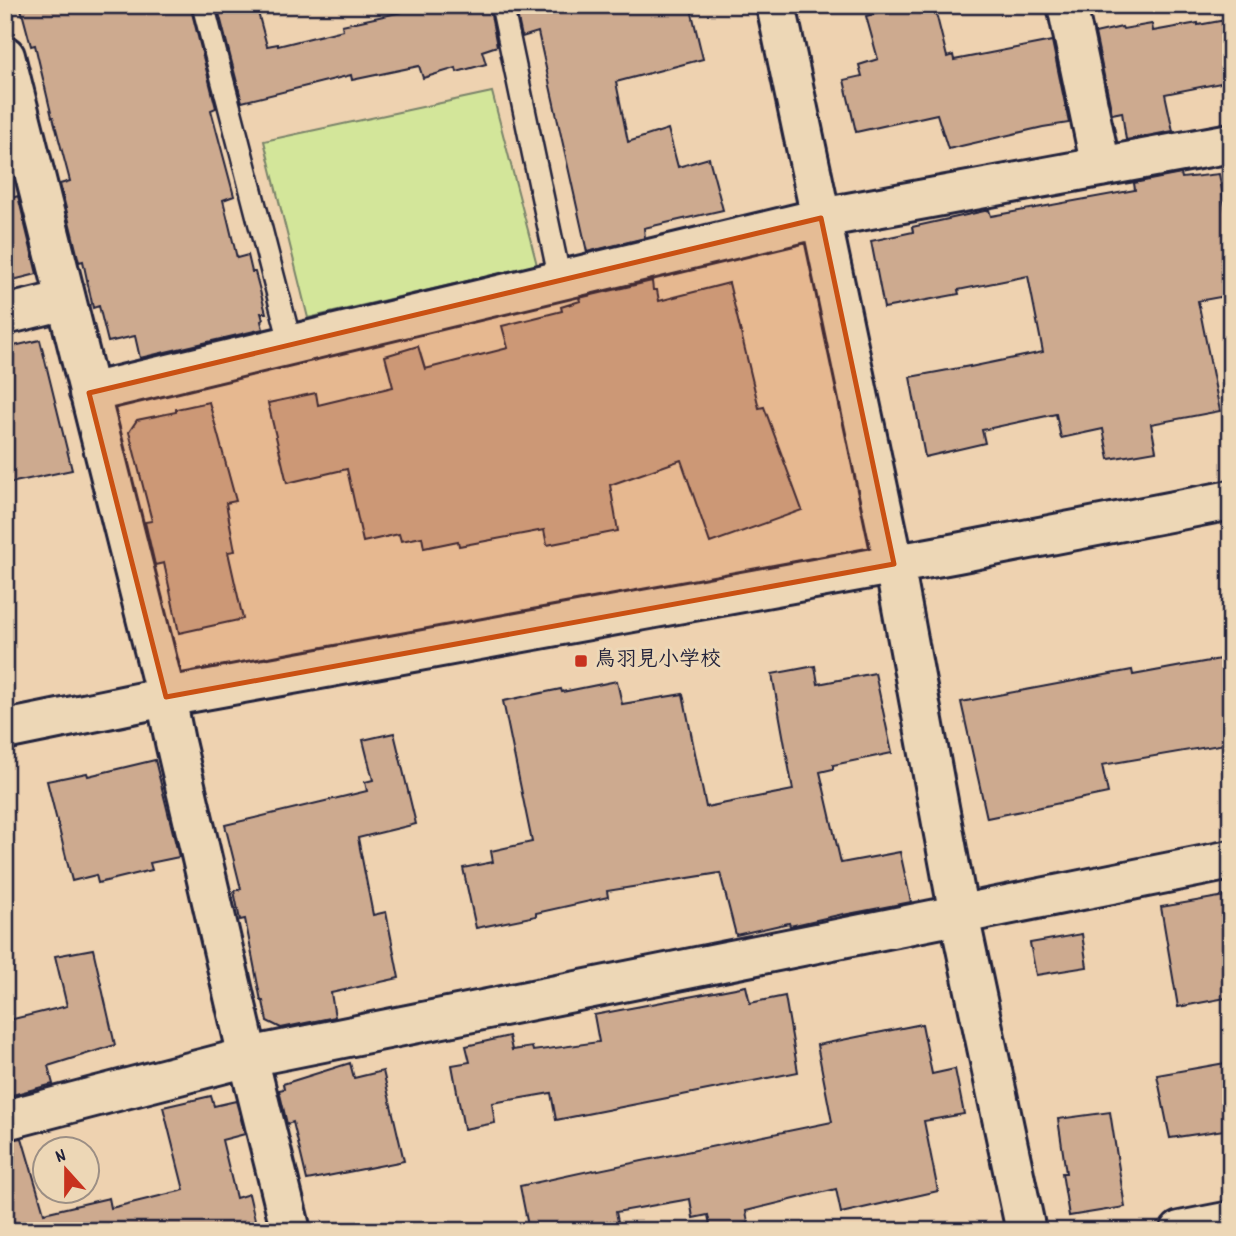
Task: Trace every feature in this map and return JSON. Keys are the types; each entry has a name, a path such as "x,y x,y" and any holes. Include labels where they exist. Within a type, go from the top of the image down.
{"street":[{"path":"776,5 894,564 959,915 1026,1231"},
{"path":"1067,5 1101,167"},
{"path":"5,56 166,697 248,1057 291,1231"},
{"path":"89,393 821,218 1231,144"},
{"path":"5,315 66,300"},
{"path":"5,730 166,697 1231,500"},
{"path":"5,1120 248,1057 1231,860"},
{"path":"1180,1231 1231,1221"}],"lane":[{"path":"203,5 291,345"},
{"path":"502,5 560,280"}],"highlighted area":[{"path":"821,218 894,564 166,697 89,393"}],"green space":[{"path":"492,92 537,265 308,318 264,141"}],"building":[{"path":"20,5 190,5 216,108 211,110 234,196 223,200 237,258 248,255 252,272 255,272 266,313 261,313 263,329 140,358 135,336 108,342 99,306 93,308 83,261 79,262 60,184 70,181 35,45 31,46"},
{"path":"217,5 256,5 267,46 278,46 343,30 342,25 402,12 399,5 489,5 497,46 482,51 486,64 457,72 456,68 423,78 419,66 352,80 351,75 242,102"},
{"path":"515,5 540,5 541,12 573,5 690,5 703,59 616,82 628,142 668,129 678,167 709,158 723,210 644,228 645,238 587,252 538,32 522,37"},
{"path":"911,5 934,5 947,57 953,55 954,60 1052,41 1069,123 948,149 937,114 856,132 844,80 862,76 859,65 878,59 866,16"},
{"path":"1231,19 1231,81 1165,94 1173,131 1126,140 1122,112 1112,114 1095,33 1152,24 1153,31"},
{"path":"1181,174 1182,178 1219,174 1231,239 1231,295 1198,301 1220,411 1151,424 1156,451 1109,459 1103,429 1061,438 1056,414 982,430 985,443 925,457 910,377 1043,352 1028,276 958,290 959,294 884,308 871,241 913,232 912,227 989,210 991,216 1135,190 1134,183"},
{"path":"18,196 37,274 5,282 5,200"},
{"path":"652,281 659,301 729,283 759,408 764,407 802,510 710,543 681,460 610,485 618,531 547,545 544,530 459,546 458,541 424,548 422,537 401,541 399,534 363,542 347,469 287,483 268,403 316,393 318,405 393,387 385,356 418,346 425,369 508,348 502,326 562,311 561,307 580,301 579,298"},
{"path":"40,340 72,470 5,484 5,348"},
{"path":"209,402 236,501 226,503 235,551 228,552 243,619 179,633 164,563 155,565 145,522 152,521 129,432 137,420"},
{"path":"1231,657 1231,743 1102,765 1108,793 987,818 961,702 1132,670 1133,675"},
{"path":"815,666 818,684 875,673 892,753 833,765 833,769 820,772 841,863 900,852 911,902 736,935 720,873 607,891 608,897 476,928 463,868 493,862 491,851 532,842 503,701 617,681 622,704 683,694 706,807 793,790 772,674"},
{"path":"394,733 416,824 358,838 373,915 386,912 399,978 331,993 335,1017 281,1028 267,1021 261,1001 245,919 240,920 234,891 241,889 225,825 367,791 365,782 373,780 363,740"},
{"path":"155,760 179,857 150,863 152,870 98,883 96,875 72,881 47,781 87,773 88,776"},
{"path":"1231,895 1231,997 1178,1007 1161,907"},
{"path":"1082,934 1087,967 1036,975 1030,943"},
{"path":"93,949 115,1045 48,1066 53,1084 5,1097 5,1021 67,1006 55,956"},
{"path":"746,986 750,1003 785,996 798,1072 556,1120 551,1093 492,1103 495,1123 464,1129 452,1065 470,1062 466,1046 509,1036 512,1050 532,1047 533,1051 599,1042 594,1015"},
{"path":"922,1024 932,1074 955,1069 964,1114 924,1121 938,1191 841,1213 836,1189 746,1211 748,1223 711,1230 708,1215 693,1218 690,1199 616,1212 620,1231 529,1231 520,1186 832,1122 817,1045"},
{"path":"1231,1062 1231,1129 1170,1138 1157,1075"},
{"path":"350,1063 354,1078 383,1071 404,1161 307,1180 293,1122 287,1124 279,1090 284,1089 283,1084"},
{"path":"211,1096 214,1106 236,1101 245,1134 222,1140 236,1198 249,1194 256,1224 231,1231 5,1231 5,1141 22,1138 32,1172 32,1204 41,1204 44,1213 83,1204 102,1204 102,1200 109,1198 111,1208 184,1190 163,1107"},
{"path":"1110,1112 1125,1207 1069,1216 1062,1173 1066,1173 1058,1119"}],"place":[{"name":"鳥羽見小学校","path":"581,661"}]}
